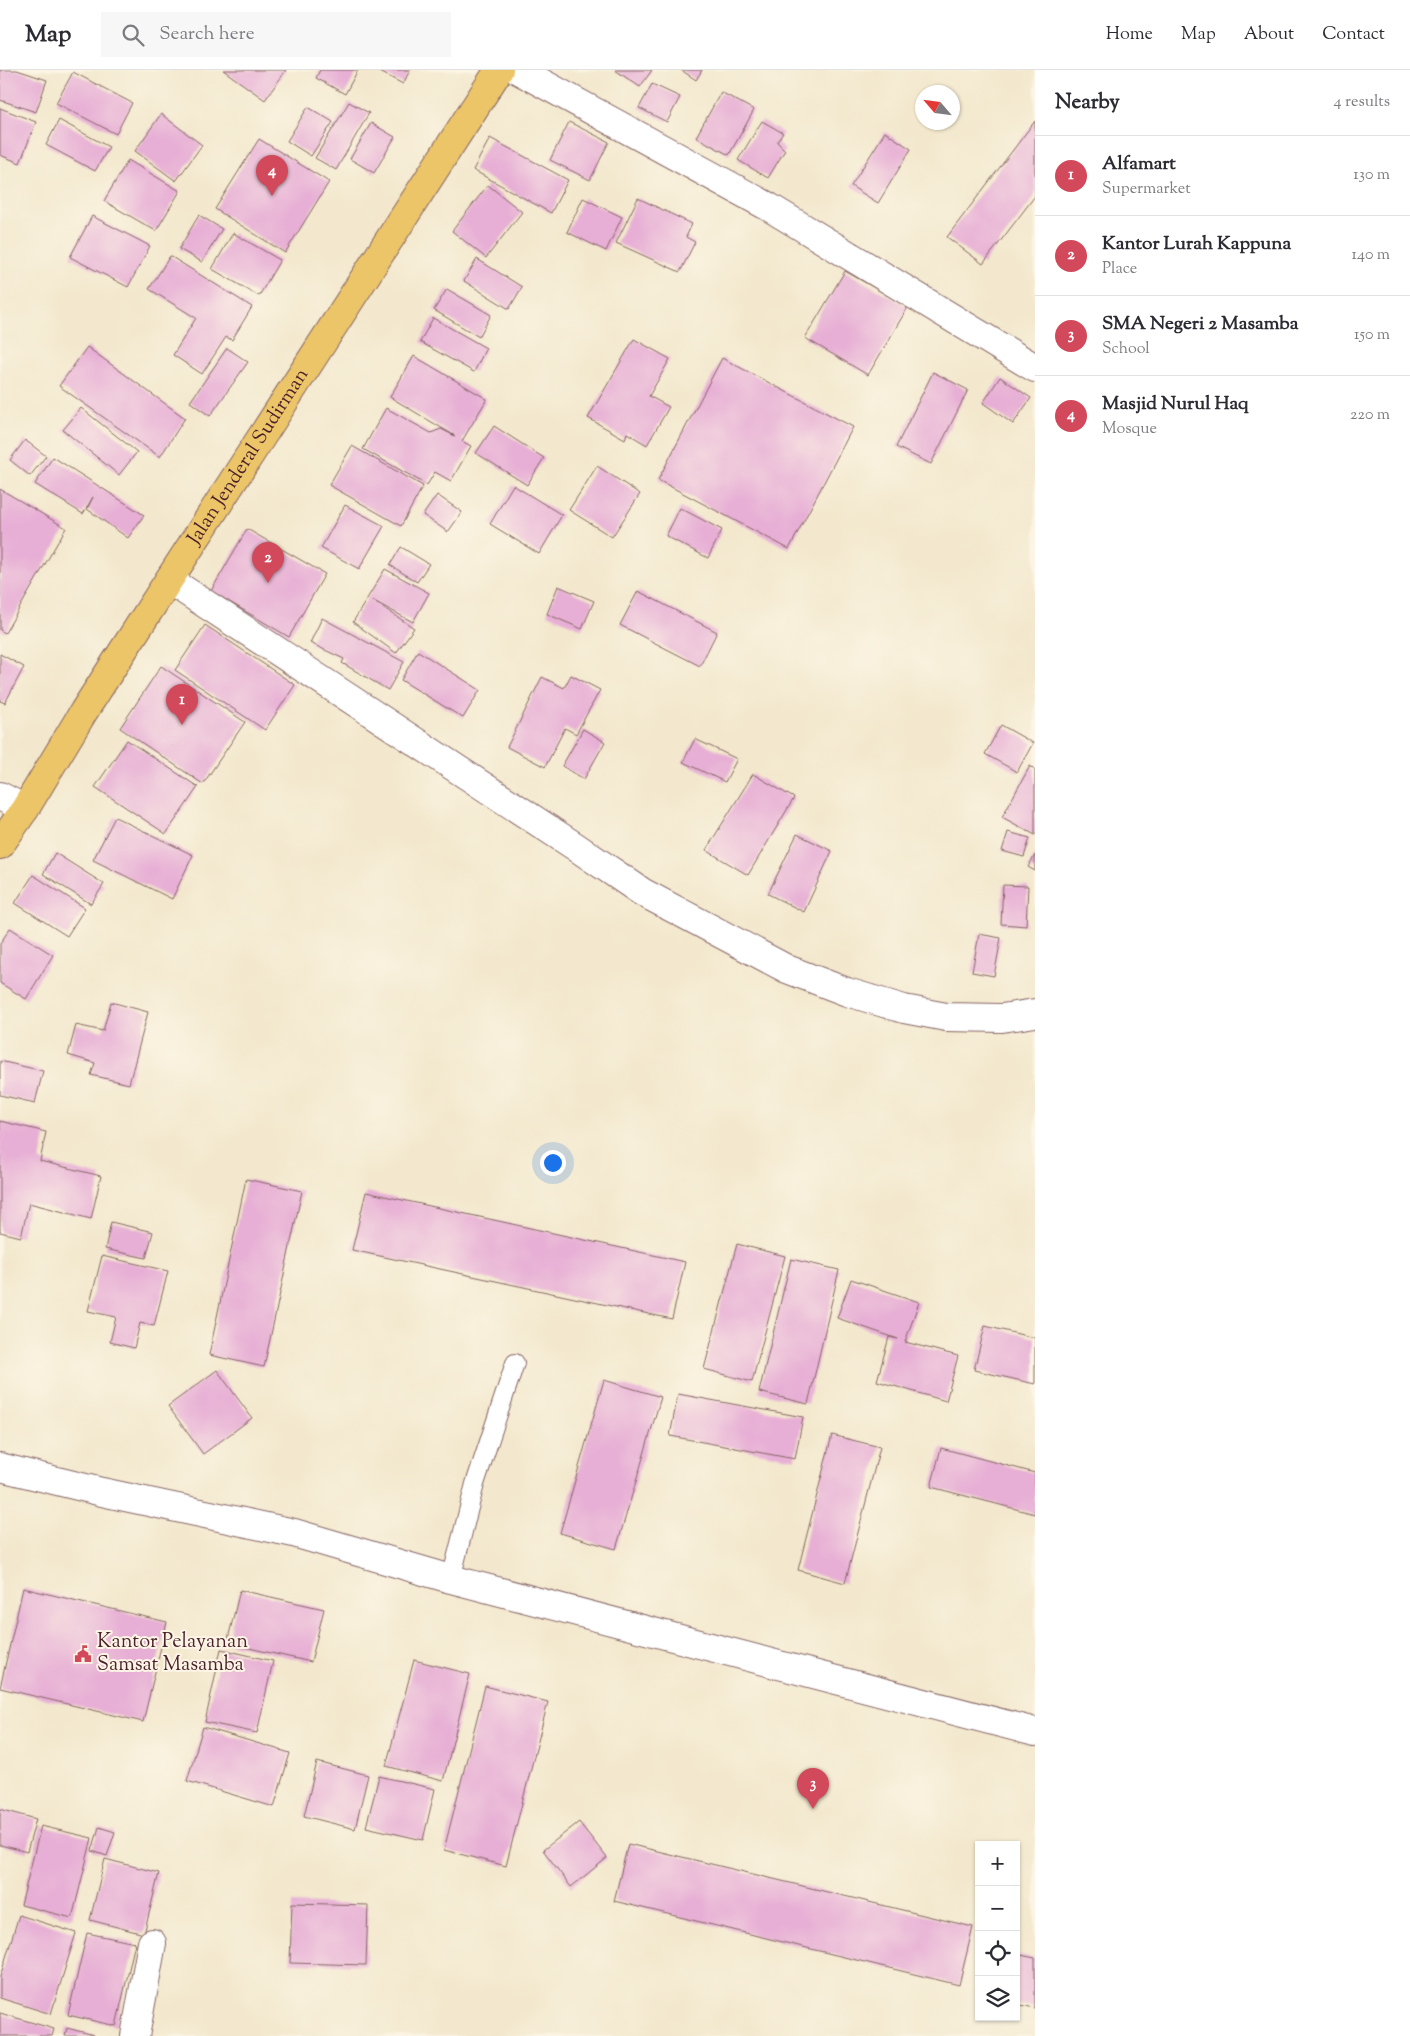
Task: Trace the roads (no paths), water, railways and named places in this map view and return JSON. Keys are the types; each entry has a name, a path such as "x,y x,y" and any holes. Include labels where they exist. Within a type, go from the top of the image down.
{"highway":[{"name":"Jalan Jenderal Sudirman","path":"0,845 25,809 84,711 499,70"}],"street":[{"path":"518,70 770,207 1035,368"},
{"path":"169,580 642,892 787,969 904,1009 946,1017 1002,1018 1035,1013"},
{"path":"0,796 25,809"},
{"path":"0,1467 102,1492 294,1533 451,1579 1035,1732"},
{"path":"135,2036 152,1943"}],"lane":[{"path":"451,1579 475,1484 515,1363"}],"place":[{"name":"Masjid Nurul Haq","path":"272,196"},
{"name":"Kantor Lurah Kappuna","path":"268,583"},
{"name":"Alfamart","path":"182,725"},
{"name":"Kantor Pelayanan Samsat Masamba","path":"83,1654"},
{"name":"SMA Negeri 2 Masamba","path":"813,1809"}]}
